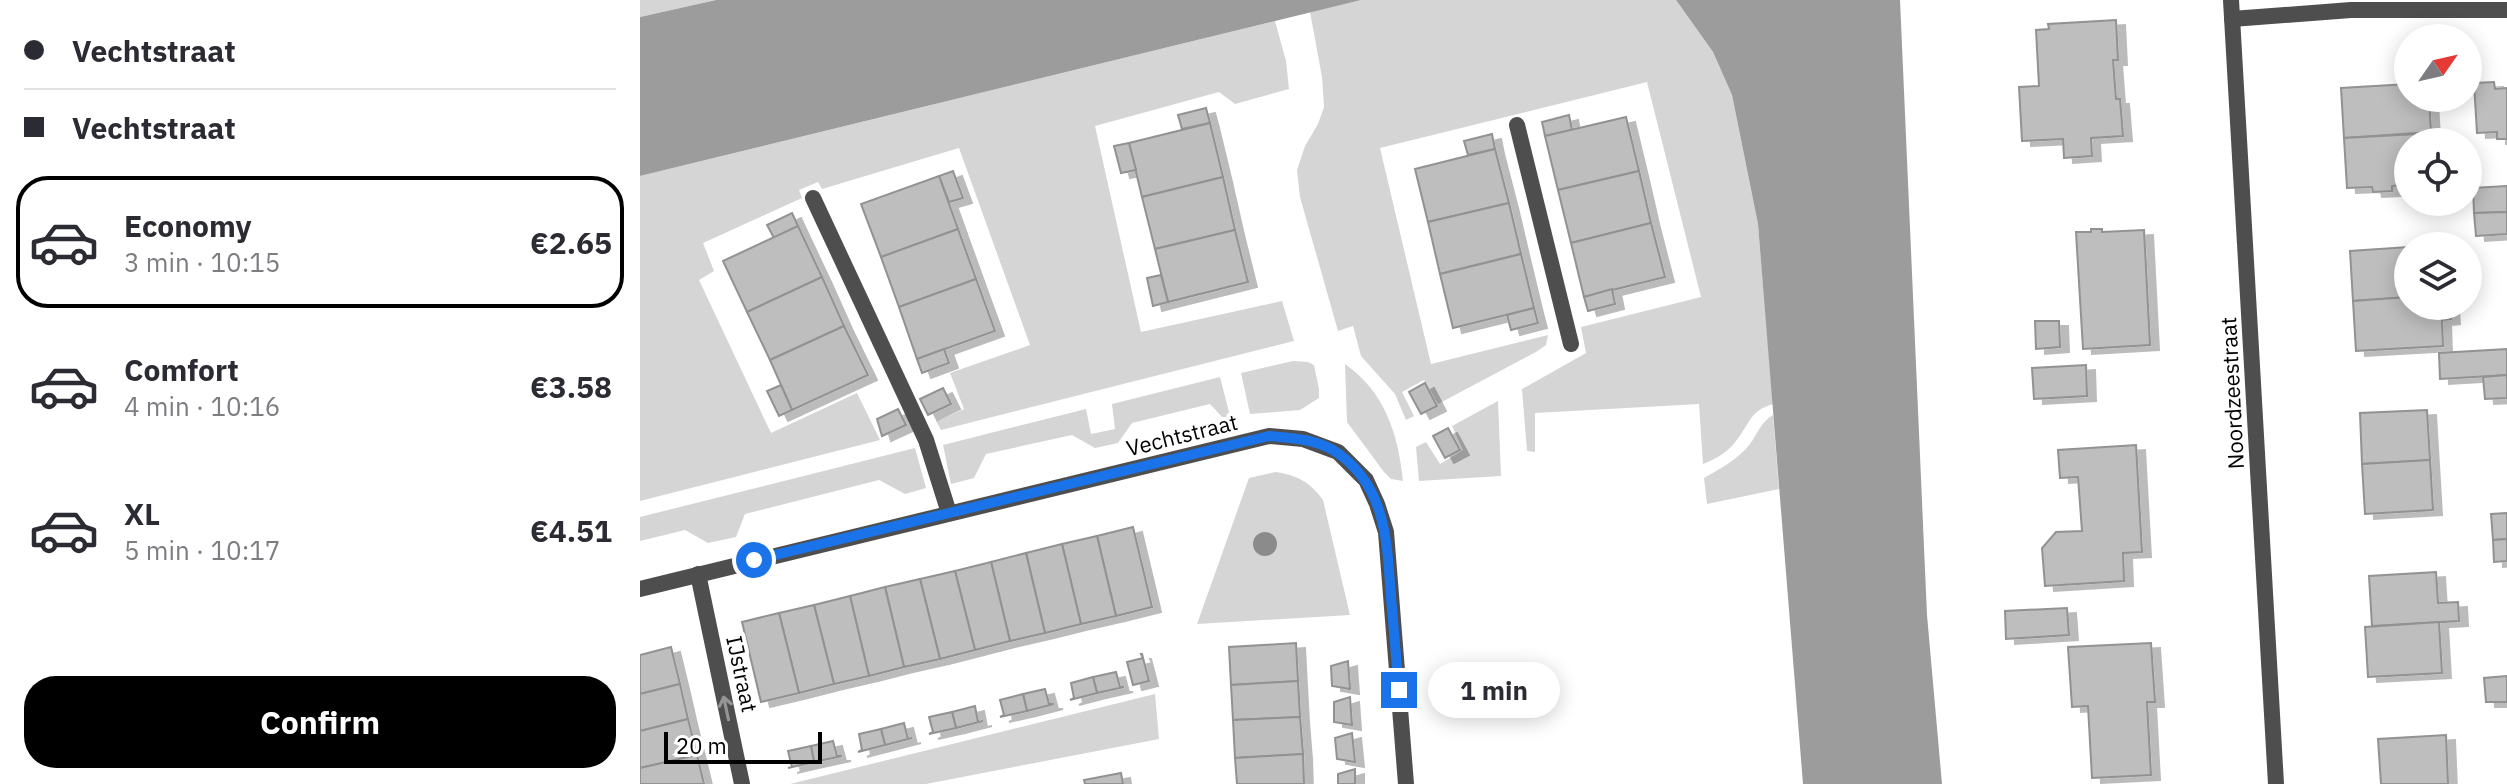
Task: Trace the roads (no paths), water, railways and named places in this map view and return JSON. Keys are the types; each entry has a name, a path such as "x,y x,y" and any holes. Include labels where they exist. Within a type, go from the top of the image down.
{"street":[{"name":"Noordzeestraat","path":"2231,0 2276,784"},
{"path":"2232,19 2351,10 2507,10"},
{"path":"1517,125 1571,344"},
{"path":"813,198 926,440 949,513"},
{"name":"Vechtstraat","path":"640,589 1269,436 1303,439 1338,452 1366,480 1386,532 1406,784"},
{"name":"IJstraat","path":"698,574 742,784"}]}
